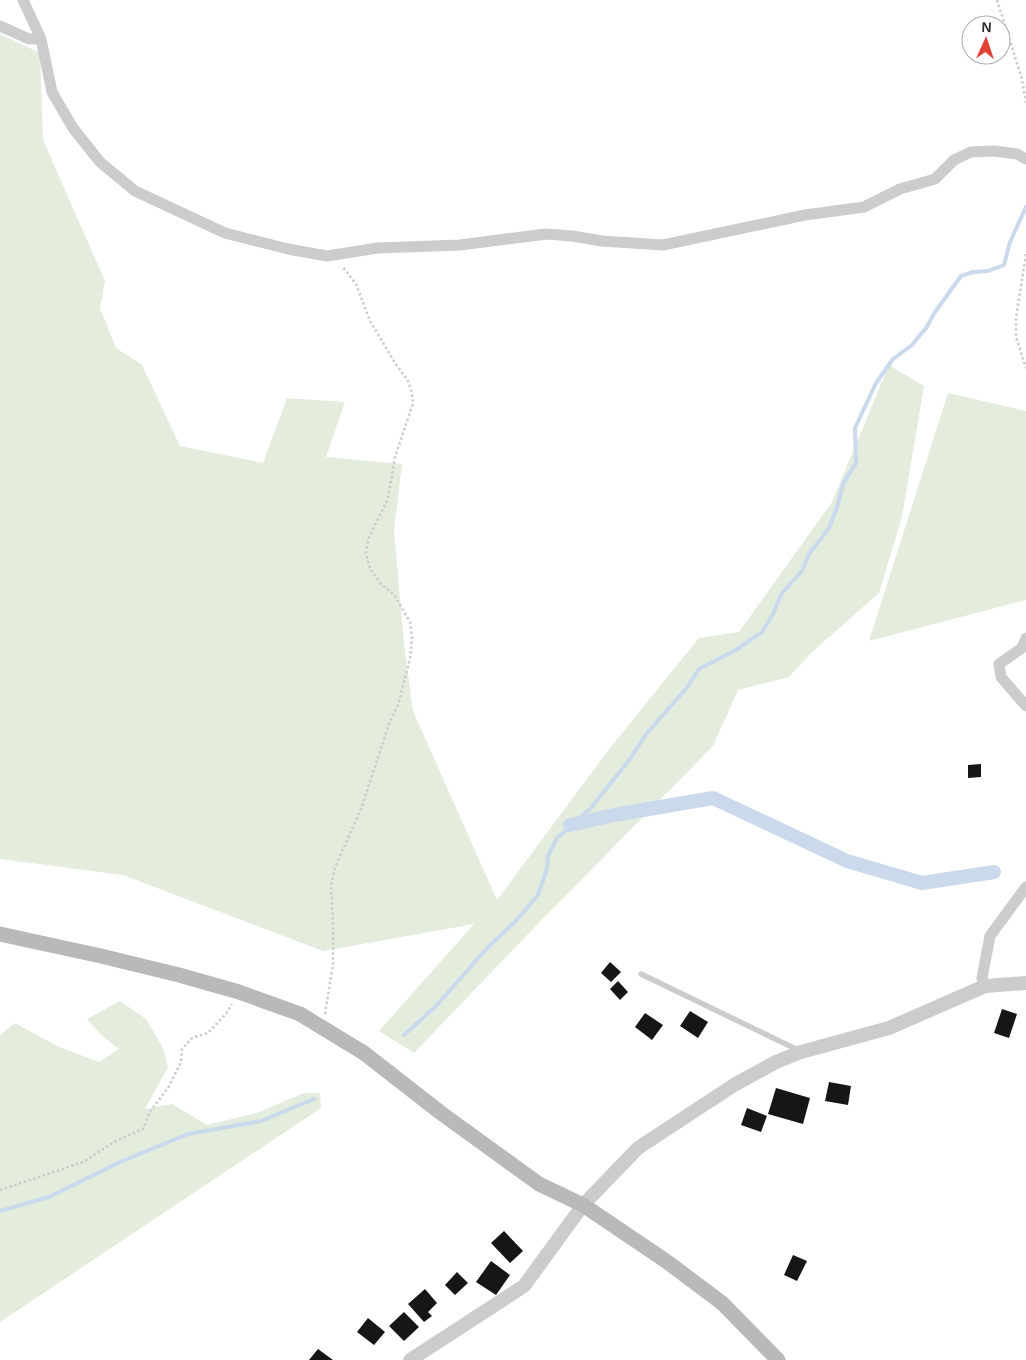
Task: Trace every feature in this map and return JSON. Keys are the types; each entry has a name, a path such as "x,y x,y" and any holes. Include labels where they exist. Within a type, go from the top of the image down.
{"main road":[{"path":"0,934 101,956 240,992 300,1014 364,1053 441,1113 539,1184 584,1205 666,1261 722,1303 778,1360"}],"street":[{"path":"23,0 41,39 52,92 73,128 100,162 135,191 225,233 288,249 327,256 378,248 460,245 546,234 602,241 664,245 804,215 864,207 900,189 935,179 954,160 971,152 994,151 1016,154 1026,159"},
{"path":"0,26 29,39 41,39"},
{"path":"1026,638 1022,648 999,664 1001,677 1026,706"},
{"path":"985,986 982,978 990,936 1026,888"},
{"path":"410,1360 524,1286 584,1205 638,1148 734,1085 776,1062 801,1052 889,1028 985,986 1026,983"}],"lane":[{"path":"641,974 801,1052"}],"path":[{"path":"997,0 1022,79 1026,103"},
{"path":"1026,254 1016,318 1016,337 1026,368"},
{"path":"323,1027 333,964 331,887 336,867 360,809 389,724 398,705 410,659 412,638 410,622 395,596 381,584 370,569 366,553 369,537 388,499 395,457 413,403 412,393 408,381 395,364 370,321 356,284 338,262 327,256"},
{"path":"0,1190 83,1162 114,1142 144,1128 149,1113 168,1088 181,1062 182,1049 192,1038 208,1033 226,1014 240,992"}],"green space":[{"path":"0,34 40,53 43,140 105,281 100,308 116,348 142,365 180,446 263,463 287,398 345,402 326,457 402,464 394,531 404,644 413,711 497,900 610,748 699,638 739,632 832,502 889,365 924,386 902,517 879,593 811,653 789,677 738,690 713,746 414,1053 379,1031 474,924 323,951 123,875 0,859"},
{"path":"948,393 1026,411 1026,600 869,641"},
{"path":"120,1001 146,1019 163,1048 168,1067 145,1109 172,1104 207,1125 257,1113 304,1093 320,1093 321,1108 0,1322 0,1035 15,1023 59,1047 99,1062 119,1049 101,1035 87,1019"}],"building":[{"path":"981,764 981,777 968,778 968,765"},
{"path":"610,962 621,972 611,982 601,973"},
{"path":"618,981 628,992 620,1000 610,989"},
{"path":"1002,1009 1017,1014 1009,1038 994,1033"},
{"path":"690,1011 708,1022 698,1038 680,1026"},
{"path":"645,1013 663,1025 652,1040 635,1027"},
{"path":"829,1082 851,1086 848,1105 825,1101"},
{"path":"776,1088 810,1098 803,1124 768,1114"},
{"path":"747,1108 767,1116 761,1132 741,1125"},
{"path":"504,1231 523,1251 510,1263 491,1243"},
{"path":"793,1255 807,1261 797,1281 784,1275"},
{"path":"491,1261 510,1275 496,1295 476,1282"},
{"path":"457,1272 468,1283 455,1295 445,1285"},
{"path":"425,1289 437,1303 428,1312 432,1316 424,1322 408,1304"},
{"path":"404,1312 419,1327 404,1341 389,1326"},
{"path":"368,1318 385,1332 374,1345 357,1332"},
{"path":"318,1349 333,1360 309,1360"}],"waterway":[{"path":"404,1035 436,1006 490,945 514,923 538,895 547,869 548,856 557,838 590,809 630,759 647,733 686,689 699,669 736,650 762,632 772,616 782,593 802,571 809,554 829,528 837,508 843,484 856,463 855,428 876,383 893,359 912,345 926,328 961,276 973,272 988,271 1004,265 1010,242 1026,207"},
{"path":"570,825 614,815 713,798 847,861 922,883 994,872"},
{"path":"0,1211 49,1197 120,1162 188,1134 261,1121 314,1099"}]}
